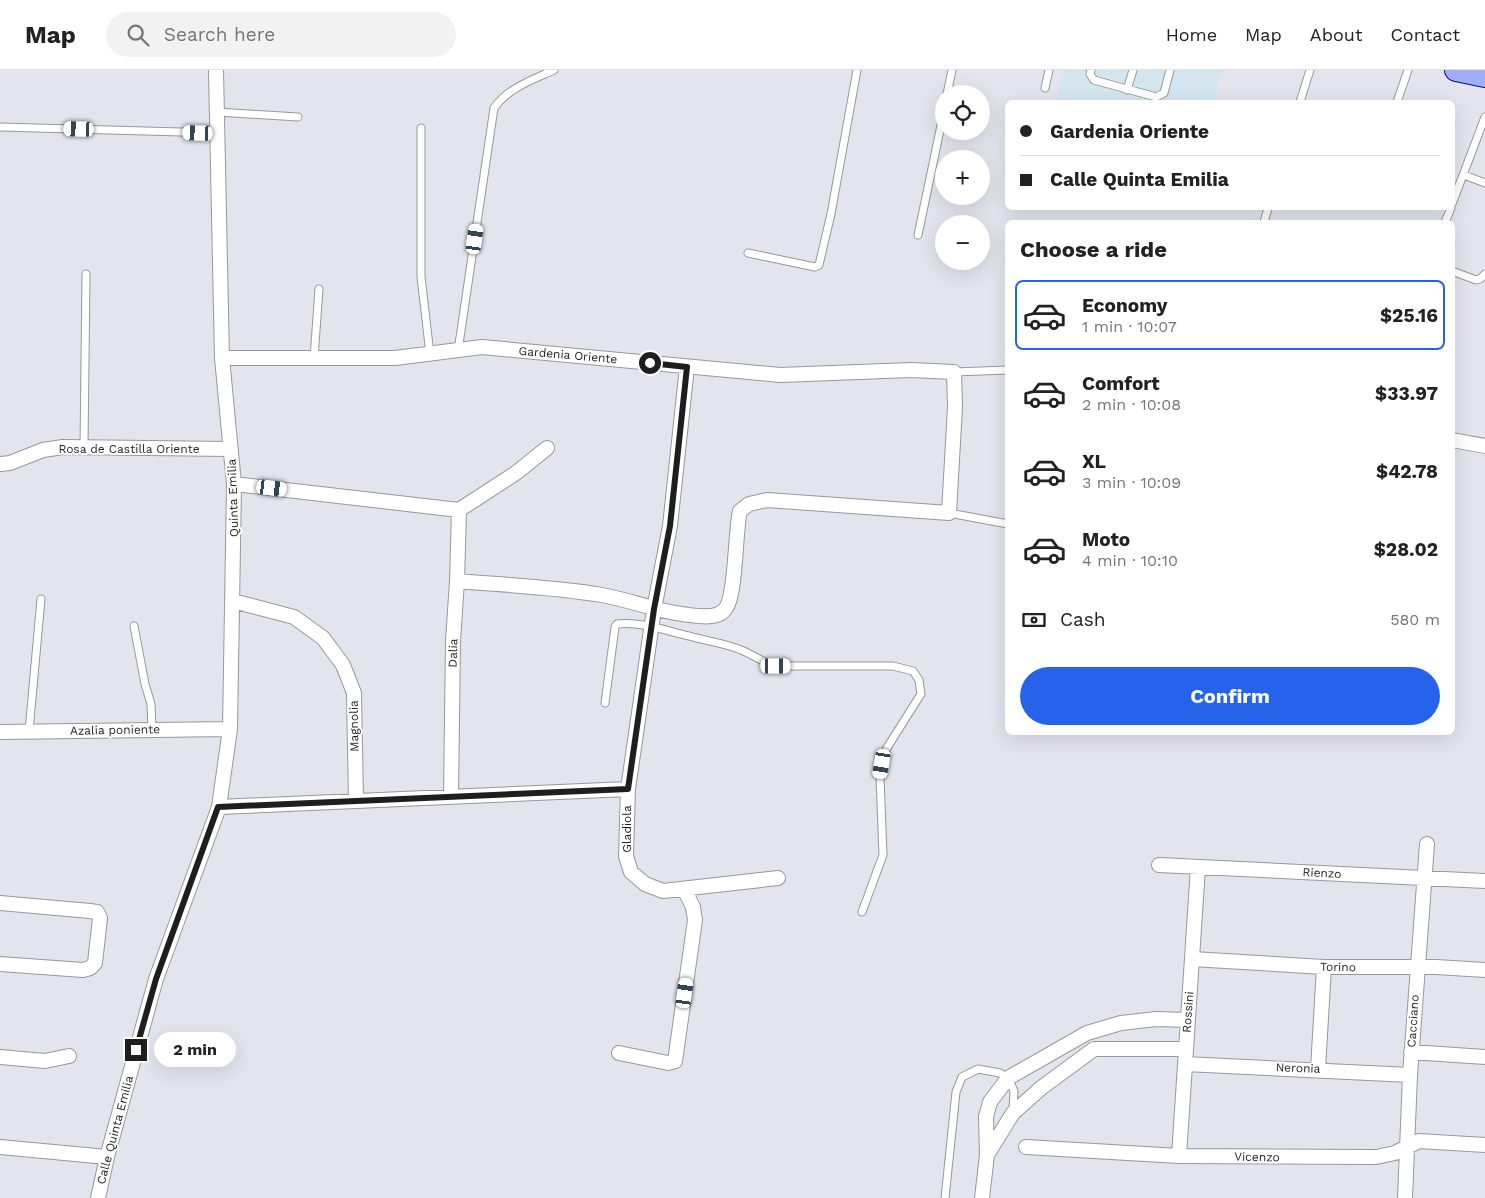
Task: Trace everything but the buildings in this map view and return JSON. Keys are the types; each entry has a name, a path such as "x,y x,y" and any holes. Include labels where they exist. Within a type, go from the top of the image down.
{"main road":[{"path":"1456,70 1485,76"}],"street":[{"name":"Quinta Emilia","path":"177,919 218,807 230,729 234,484 222,358 216,70"},
{"name":"Gardenia Oriente","path":"222,358 395,358 482,347 780,376 911,370 954,372"},
{"name":"Gladiola","path":"687,367 676,486 651,627 628,789 626,856 631,872 645,884 663,892 778,878"},
{"path":"457,581 602,595 654,609 698,616 716,616 726,609 732,596 736,527 740,511 749,504 767,500 949,513 955,407 954,372"},
{"path":"1455,441 1485,446"},
{"name":"Rosa de Castilla Oriente","path":"0,464 10,463 43,450 84,447 231,449"},
{"path":"234,484 459,510 516,473 547,448"},
{"name":"Dalia","path":"450,796 453,641 459,510"},
{"name":"Magnolia","path":"233,601 294,617 323,638 344,665 354,693 356,801"},
{"name":"Azalia poniente","path":"0,732 230,729"},
{"path":"218,807 628,789"},
{"name":"Cacciano","path":"1404,1198 1408,1146 1411,1052 1427,844"},
{"name":"Rienzo","path":"1159,865 1485,881"},
{"name":"Rossini","path":"1179,1156 1198,867"},
{"path":"619,1053 668,1063 675,1061 695,920 693,907 684,889"},
{"path":"0,903 97,912 100,918 95,963 90,968 83,970 0,964"},
{"name":"Calle Quinta Emilia","path":"98,1198 106,1157 156,979 177,919"},
{"name":"Torino","path":"1192,959 1324,967 1485,970"},
{"path":"1318,1069 1324,967"},
{"path":"982,1198 987,1155 986,1117 990,1102 1008,1078 1087,1033 1120,1023 1156,1019 1188,1020"},
{"path":"1087,1033 1094,1049"},
{"path":"987,1155 1013,1113 1040,1088 1094,1049 1186,1049"},
{"path":"1411,1052 1485,1057"},
{"path":"0,1057 45,1061 69,1056"},
{"name":"Neronia","path":"1185,1064 1318,1069 1410,1075"},
{"name":"Vicenzo","path":"1026,1147 1179,1156 1376,1157 1395,1153 1419,1141 1485,1145"},
{"path":"0,1147 106,1157"}],"lane":[{"path":"458,351 494,108 502,97 510,91 554,70"},
{"path":"748,253 815,267 819,265 857,70"},
{"path":"949,85 952,70"},
{"path":"1045,88 1049,70"},
{"path":"1090,70 1094,80 1160,97 1164,94 1170,70"},
{"path":"1128,90 1133,70"},
{"path":"1301,100 1310,70"},
{"path":"1398,100 1408,70"},
{"path":"217,112 298,117"},
{"path":"1455,197 1485,117"},
{"path":"0,127 218,133"},
{"path":"421,128 421,277 430,354"},
{"path":"918,235 938,140"},
{"path":"1464,175 1485,183"},
{"path":"1455,271 1476,280 1485,274"},
{"path":"84,447 86,274"},
{"path":"314,358 319,289"},
{"path":"954,372 1005,370"},
{"path":"949,513 1005,523"},
{"path":"29,731 41,599"},
{"path":"605,703 615,627 618,624 624,623 651,627 734,648 763,663 776,666 893,666 913,671 919,680 921,694 885,751 880,777 883,855 862,912"},
{"path":"134,626 145,684 151,704 152,730"},
{"path":"945,1198 956,1092 962,1077 978,1069 1000,1073 1008,1078 1014,1091 1013,1113"}],"shaded area":[{"path":"1064,70 1222,70 1213,100 1056,100"}],"route":[{"path":"136,1050 156,979 218,807 628,789 654,609 676,486 687,367 650,363"}]}
